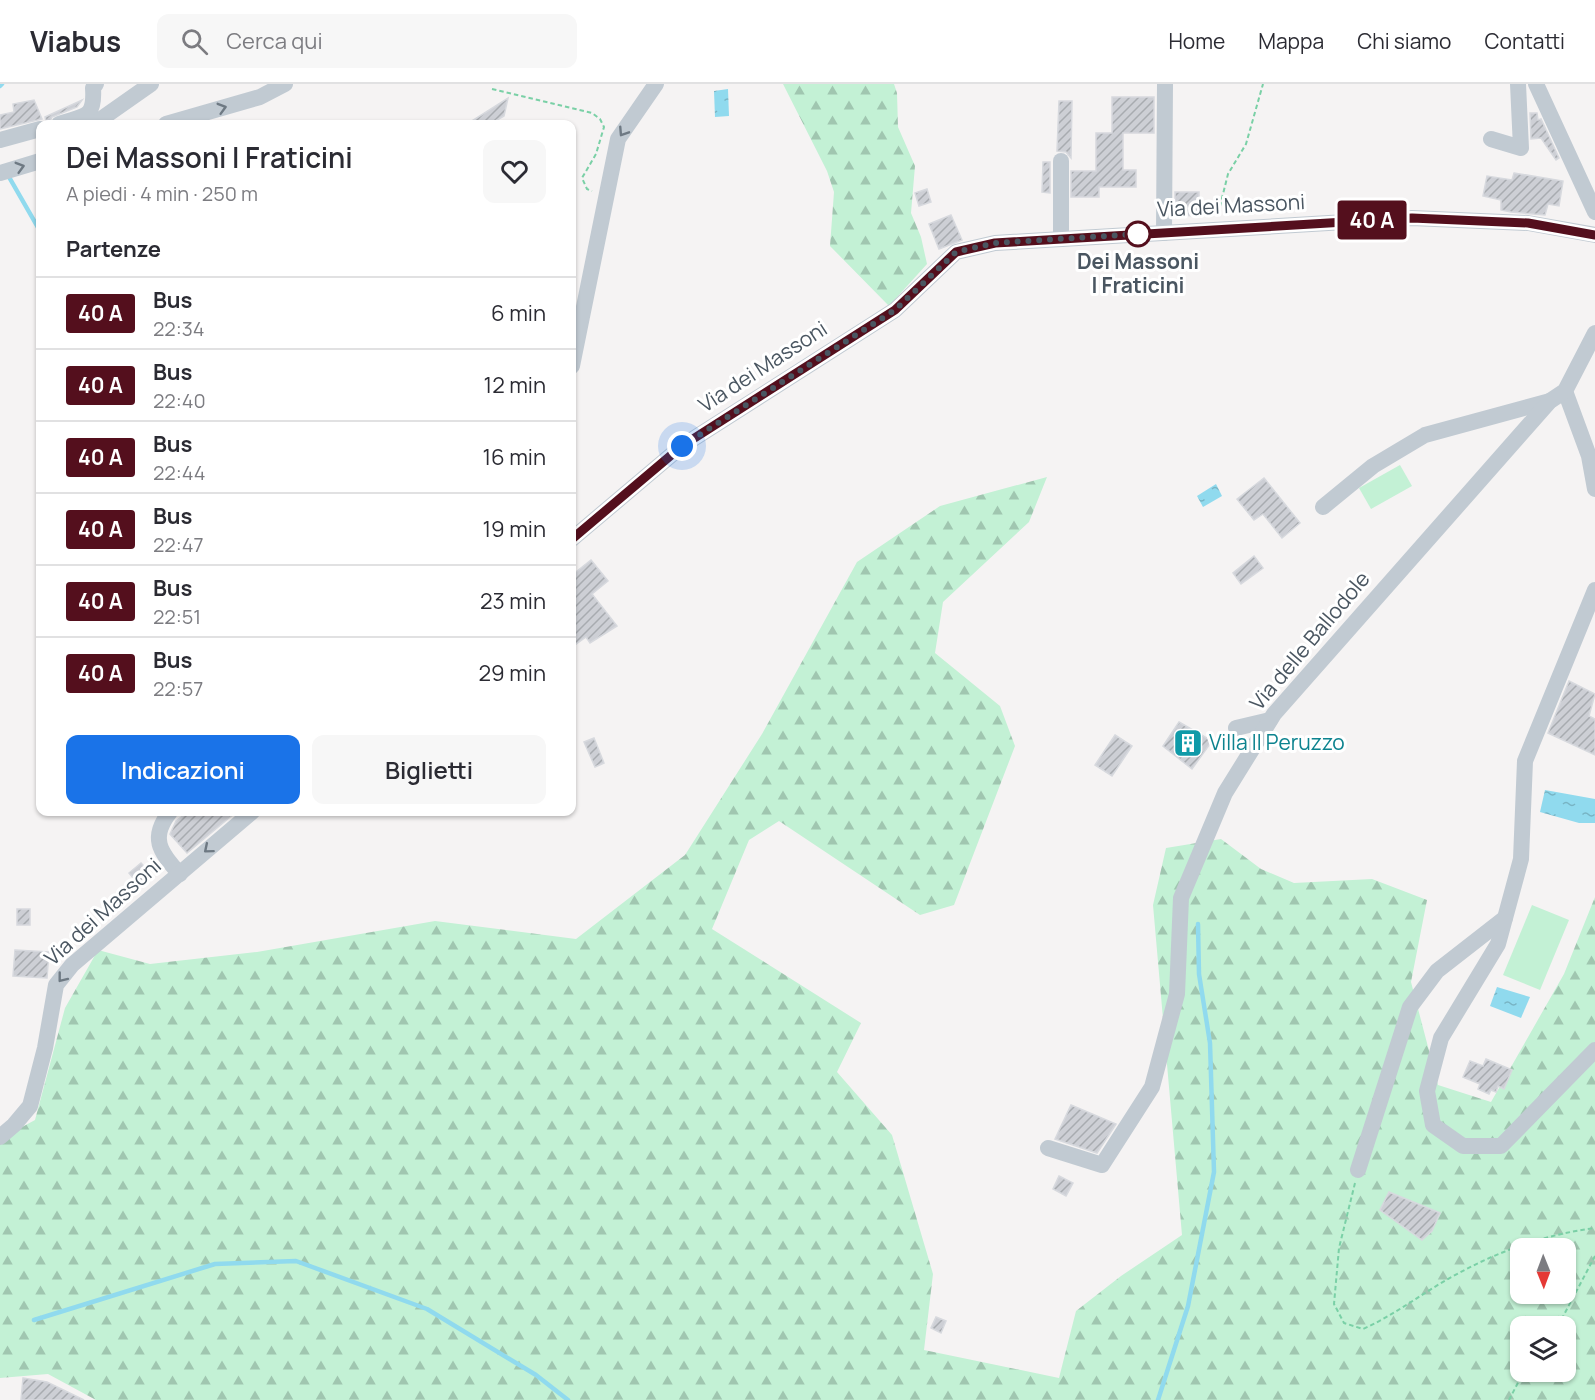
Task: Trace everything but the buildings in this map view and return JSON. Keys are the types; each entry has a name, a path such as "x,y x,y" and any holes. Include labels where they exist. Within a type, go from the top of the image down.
{"street":[{"path":"70,120 87,114 92,109 96,84"},
{"path":"100,120 151,84"},
{"path":"180,120 260,97 285,84"},
{"path":"576,346 618,139 656,84"},
{"path":"1164,232 1165,84"},
{"path":"1491,139 1521,147 1518,84"},
{"path":"1536,84 1595,212"},
{"path":"0,140 36,130"},
{"path":"1061,161 1061,239"},
{"path":"0,173 36,162"},
{"name":"Via dei Massoni","path":"576,536 682,446 895,310 956,252 995,243 1412,218 1528,223 1595,235"},
{"name":"Via delle Ballodole","path":"1048,1148 1102,1165 1152,1087 1178,994 1181,898 1225,793 1270,720 1550,401 1565,391 1595,333"},
{"path":"1565,391 1589,456 1595,489"},
{"name":"Via delle Ballodole","path":"1323,507 1373,466 1425,435 1550,401"},
{"path":"1595,590 1525,761 1521,859 1497,944 1441,1038 1427,1091 1433,1125 1463,1146 1501,1146 1595,1050"},
{"path":"1236,728 1270,720"},
{"path":"167,816 159,828 160,848 180,874"},
{"name":"Via dei Massoni","path":"0,1137 30,1106 45,1048 56,985 72,965 247,816"},
{"path":"1358,1170 1410,1007 1437,971 1505,918"}],"path":[{"path":"1218,229 1222,192 1228,174 1246,144 1263,84"},
{"path":"492,90 554,102 592,113 600,118 604,127 596,154 582,178 587,189 606,197"},
{"path":"1358,1170 1339,1248 1334,1304 1344,1323 1364,1329 1384,1320 1460,1272 1510,1249 1565,1232 1595,1228"},
{"path":"1563,1316 1595,1256"},
{"path":"1509,1400 1518,1382"}],"green space":[{"path":"783,84 894,84 897,93 898,127 915,166 911,213 921,237 927,264 889,306 830,246 834,192 827,171"},
{"path":"1400,465 1412,486 1371,509 1359,488"},
{"path":"1047,477 1029,522 943,602 935,653 1000,706 1015,746 954,905 920,915 779,821 749,840 712,929 861,1023 837,1072 892,1135 933,1274 924,1350 1059,1378 1076,1311 1121,1276 1182,1235 1153,905 1166,848 1221,839 1261,869 1294,883 1372,879 1427,900 1411,982 1438,1085 1491,1102 1564,974 1595,897 1595,1400 96,1400 48,1374 0,1378 0,1139 35,1120 65,1008 98,950 150,964 257,952 435,921 576,939 685,855 762,734 857,562 940,506"},
{"path":"1532,905 1569,920 1540,990 1503,975"}],"water":[{"path":"728,89 729,116 715,117 714,91"},
{"path":"1216,484 1222,496 1203,507 1197,496"},
{"path":"1545,790 1595,799 1595,823 1579,823 1540,812"},
{"path":"1497,987 1530,997 1521,1018 1490,1006"}],"waterway":[{"path":"9,177 36,224"},
{"path":"1158,1400 1188,1306 1214,1172 1210,1043 1199,974 1198,924"},
{"path":"34,1320 215,1264 296,1261 427,1309 536,1375 568,1400"}],"bus line":[{"path":"576,536 682,446 895,310 956,252 995,243 1412,218 1528,223 1595,235"}],"place":[{"name":"Dei Massoni I Fraticini","path":"1138,234"},
{"name":"Villa Il Peruzzo","path":"1188,743"}],"route":[{"path":"682,446 895,310 956,252 995,243 1138,234"}]}
